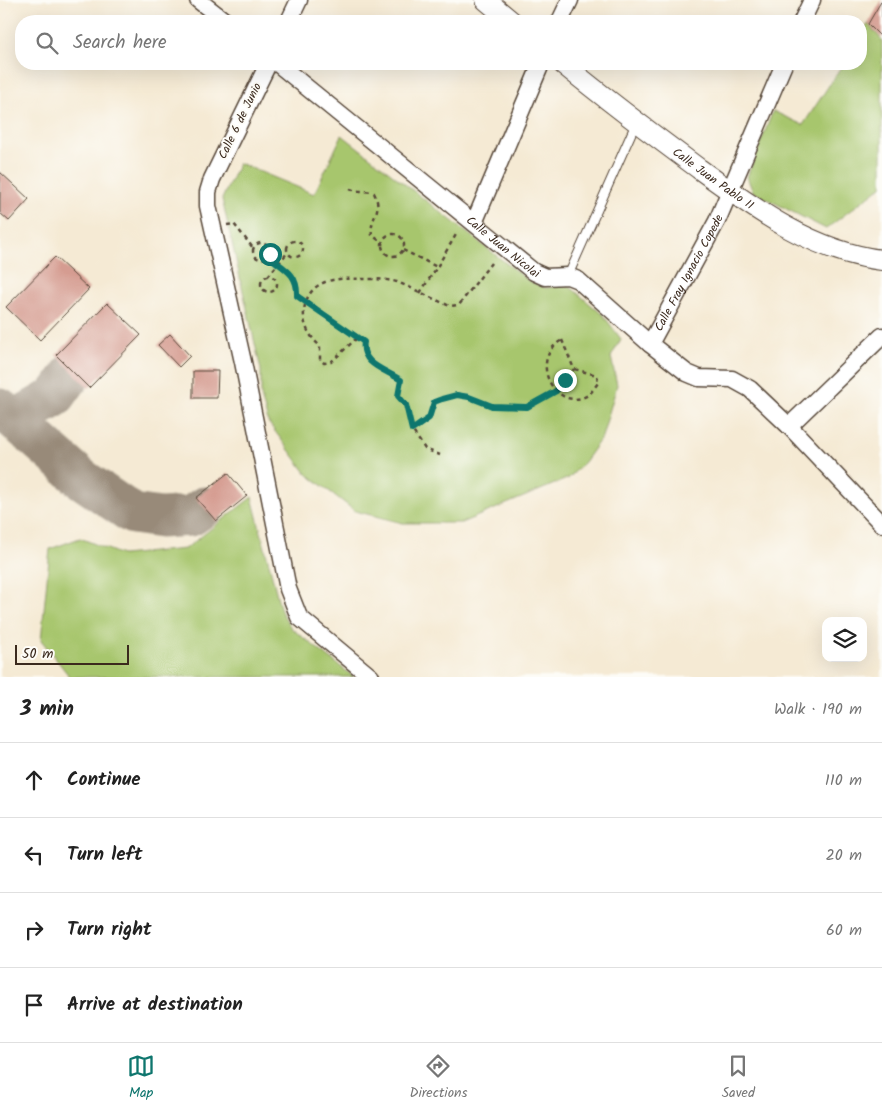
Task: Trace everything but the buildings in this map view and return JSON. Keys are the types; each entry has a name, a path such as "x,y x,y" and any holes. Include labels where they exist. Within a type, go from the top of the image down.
{"street":[{"path":"198,0 217,15"},
{"path":"292,15 299,0"},
{"path":"486,0 504,15"},
{"path":"563,15 570,0"},
{"path":"805,15 812,0"},
{"name":"Calle 6 de Junio","path":"265,70 212,179 208,192 208,206 243,362 288,589 299,617 372,677"},
{"name":"Calle Juan Nicolai","path":"285,70 534,272 546,277 568,276"},
{"path":"474,223 539,70"},
{"name":"Calle Juan Pablo II","path":"570,70 636,123 730,191 776,221 830,248 882,260"},
{"name":"Calle Fray Ignacio Copede","path":"650,344 717,221 781,70"},
{"path":"568,276 578,280 650,344 687,373 699,378 732,380 750,389 789,426 882,524"},
{"path":"789,426 882,336"}],"lane":[{"path":"568,276 636,123"}],"path":[{"path":"350,189 357,191 366,190 374,193 378,200 378,209 370,226 372,235 382,242 384,252 392,256 403,250 404,242 396,234 387,235 382,242"},
{"path":"234,224 253,248 256,258 263,260 268,256 269,248 264,244 258,244 253,248"},
{"path":"420,293 457,233"},
{"path":"268,276 274,278 277,283 276,289 270,292 264,290 260,284 263,278 268,276 288,252 288,246 293,241 299,242 303,246 303,252 299,257 292,257 288,252"},
{"path":"403,250 437,267"},
{"path":"268,256 293,276 297,287 297,296 364,342 363,349 366,358 401,380 398,396 406,405 412,430 425,450 440,455"},
{"path":"357,338 331,362 324,363 320,360 320,346 311,337 305,326 304,313 306,302 314,290 324,282 336,278 382,279 397,282 450,306 459,305 491,264"},
{"path":"562,340 574,369 597,375 598,383 588,395 574,399 563,397 547,379 546,368 548,356 554,345 562,340"},
{"path":"412,430 429,418 434,402 457,395 469,397 492,406 527,407 556,391 574,369"}],"green space":[{"path":"868,24 882,40 882,186 826,229 753,192 747,177 773,111 803,125 839,70 867,70"},
{"path":"342,135 529,281 546,288 568,285 603,315 621,339 611,357 617,385 602,437 584,462 569,478 461,523 403,523 355,511 307,474 268,422 261,396 261,370 222,199 239,163 314,194"},
{"path":"252,497 281,611 291,628 354,677 70,677 41,640 50,549 80,538 122,555 185,549"}],"taxiway":[{"path":"15,420 55,397 73,372"},
{"path":"0,409 82,479 133,514 161,518 191,516 204,507"}],"route":[{"path":"270,254 268,256 293,276 297,287 297,296 364,342 363,349 366,358 401,380 398,396 406,405 412,430 429,418 434,402 442,399 457,395 469,397 492,406 527,407 556,391 565,380"}]}
